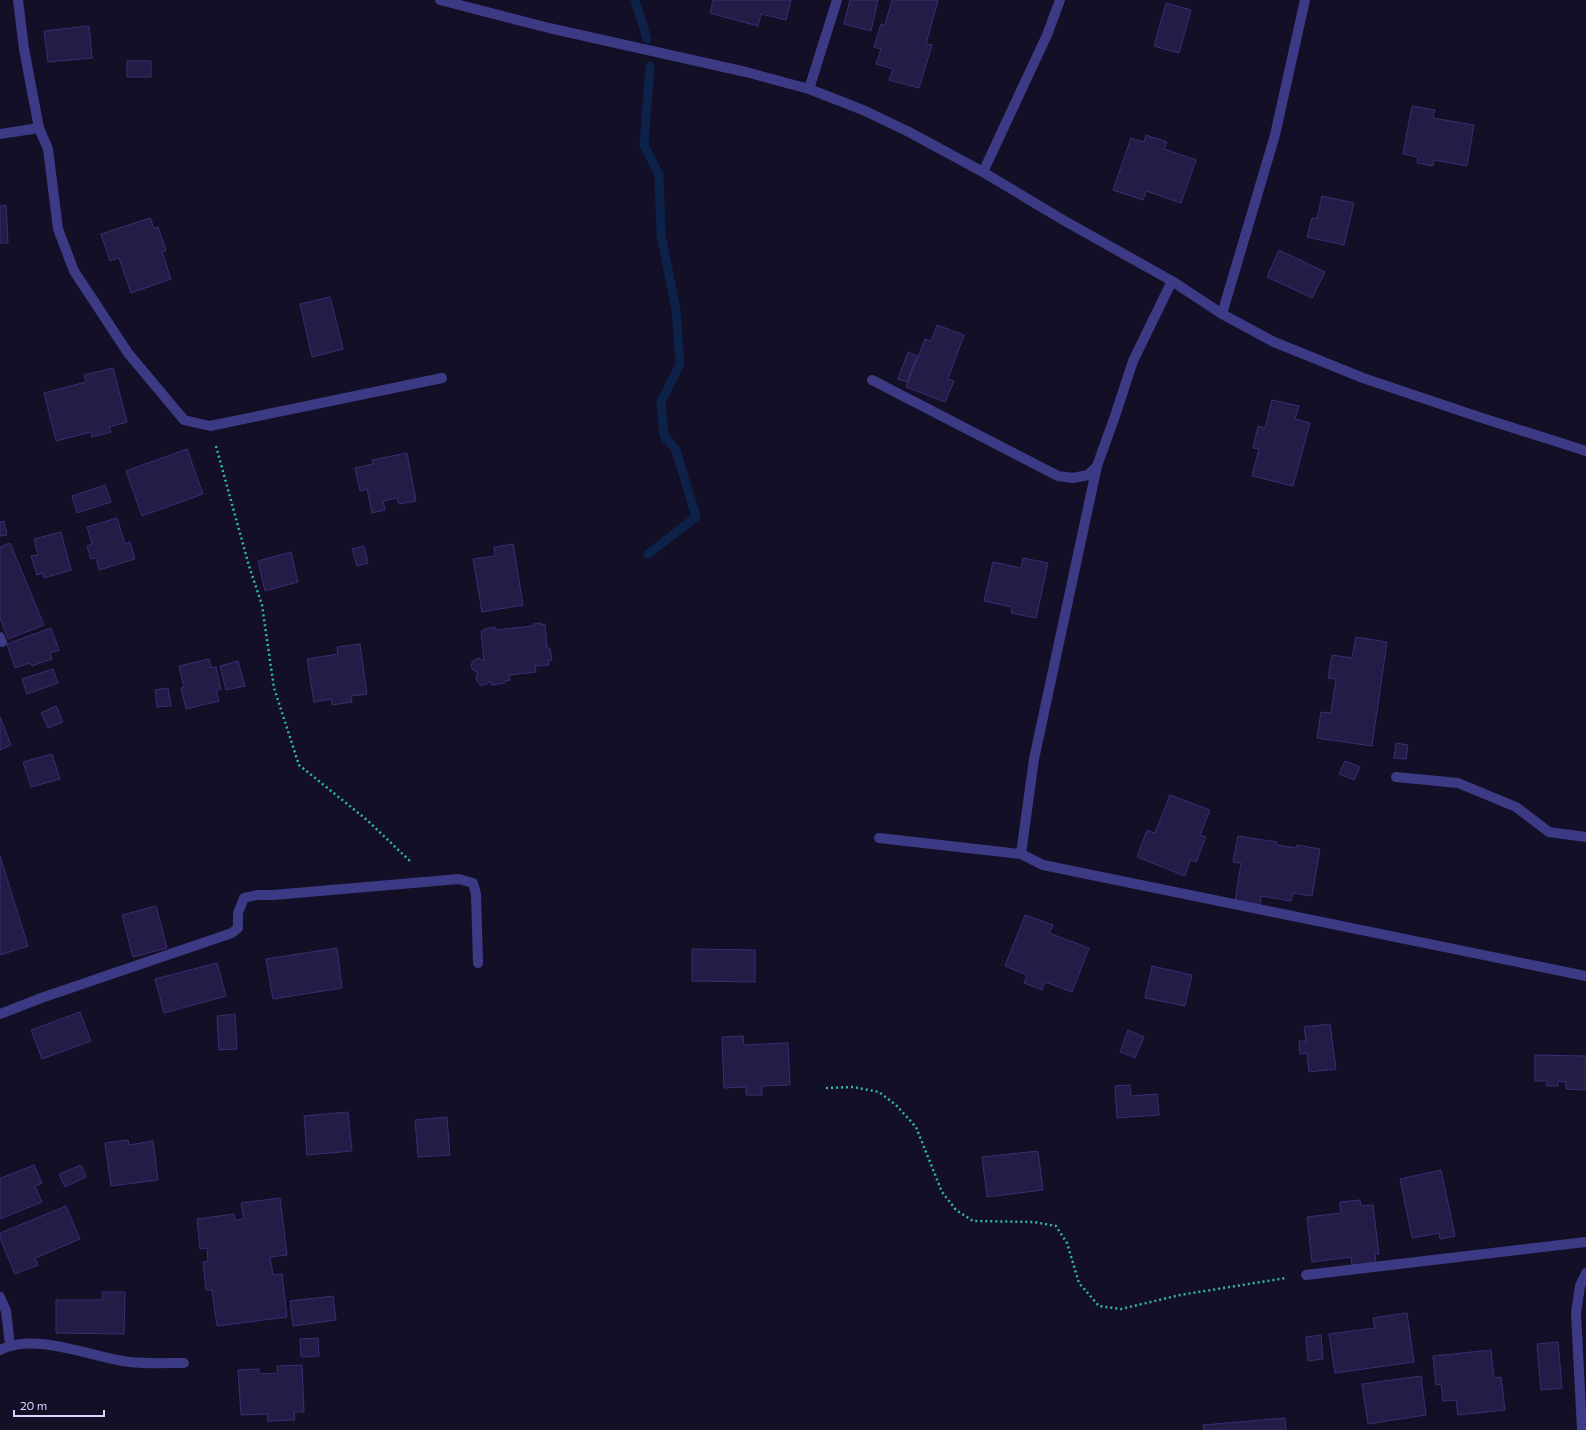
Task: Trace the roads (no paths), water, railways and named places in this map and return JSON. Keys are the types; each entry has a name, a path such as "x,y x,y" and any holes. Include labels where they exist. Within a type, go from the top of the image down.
{"street":[{"path":"18,0 24,49 39,128 48,149 58,230 74,271 128,353 184,420 210,426 442,378"},
{"path":"440,0 549,28 746,72 809,89 863,110 909,132 983,172 1063,220 1172,281 1222,314 1274,342 1363,378 1586,451"},
{"path":"809,89 837,0"},
{"path":"983,172 1047,35 1060,0"},
{"path":"1222,314 1275,135 1305,0"},
{"path":"0,134 39,128"},
{"path":"1021,854 1034,759 1096,466 1115,416 1133,361 1172,281"},
{"path":"872,380 1058,476 1073,478 1088,475 1096,466"},
{"path":"1396,776 1458,783 1516,807 1549,832 1586,837"},
{"path":"879,838 1021,854 1043,865 1586,976"},
{"path":"0,1014 44,997 232,933 238,928 238,913 244,898 257,895 273,895 459,879 473,883 476,894 478,963"},
{"path":"1306,1275 1586,1242"},
{"path":"1582,1430 1576,1313 1580,1286 1586,1273"},
{"path":"0,1297 6,1311 10,1345"},
{"path":"0,1350 10,1345 35,1343 129,1362 184,1363"}],"waterway":[{"path":"635,0 647,39"},
{"path":"648,554 696,517 676,450 664,436 661,402 680,364 676,309 661,235 659,175 644,145 650,66"}]}
